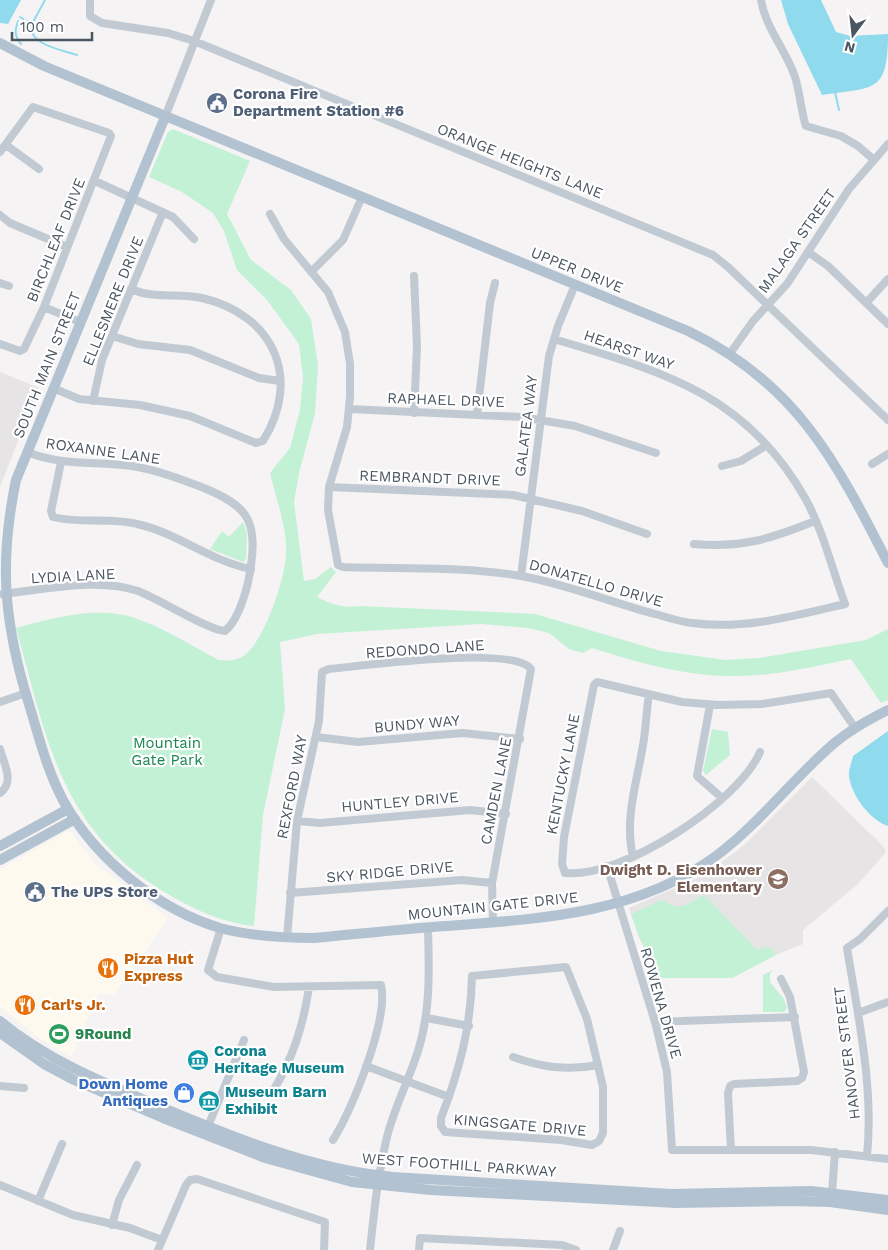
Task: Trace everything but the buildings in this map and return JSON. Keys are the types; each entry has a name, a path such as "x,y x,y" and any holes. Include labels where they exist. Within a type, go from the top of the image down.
{"main road":[{"name":"UPPER DRIVE","path":"0,43 44,66 165,117 688,331 730,355 759,376 786,401 816,435 835,463 888,562"},
{"name":"SOUTH MAIN STREET","path":"75,818 51,773 8,630 2,594 2,552 9,506 27,452 165,117"},
{"name":"MOUNTAIN GATE DRIVE","path":"75,818 106,858 148,892 194,918 221,928 287,938 314,938 550,917 618,904 665,885 714,857 753,825 831,746 855,728 888,710"},
{"path":"0,846 68,808"},
{"path":"0,860 75,818"},
{"path":"0,851 7,848 11,840"},
{"name":"WEST FOOTHILL PARKWAY","path":"0,1021 22,1039 78,1072 206,1131"},
{"name":"WEST FOOTHILL PARKWAY","path":"0,1033 44,1064 74,1080 300,1169 378,1180 676,1204 820,1202 888,1210"},
{"name":"WEST FOOTHILL PARKWAY","path":"378,1180 671,1194 791,1191 832,1193 888,1200"}],"street":[{"name":"ORANGE HEIGHTS LANE","path":"90,0 90,16 102,23 168,32 194,41 713,256 888,420"},
{"name":"SOUTH MAIN STREET","path":"165,117 210,0"},
{"path":"761,0 770,30 792,66 806,126 841,136 858,146 873,159"},
{"name":"BIRCHLEAF DRIVE","path":"0,344 20,352 24,349 44,307 95,182 111,136 100,129 33,107 6,145"},
{"name":"MALAGA STREET","path":"730,355 753,321 788,284 849,189 873,159 888,144"},
{"path":"0,152 6,145 39,169"},
{"path":"95,182 163,212 181,223 194,238"},
{"path":"312,272 343,240 362,197"},
{"name":"ELLESMERE DRIVE","path":"93,401 102,360 163,212"},
{"path":"270,214 284,239 328,292 345,332 350,364 349,409 347,426 329,487"},
{"path":"0,215 10,223 67,247"},
{"path":"808,252 828,266 888,324"},
{"path":"414,276 417,346 414,413"},
{"path":"866,303 888,279"},
{"path":"0,283 9,286"},
{"path":"477,415 490,303 495,283"},
{"name":"GALATEA WAY","path":"521,576 549,356 575,285"},
{"path":"53,388 79,399 164,409 190,416 260,444 277,416 280,381 279,364 268,338 246,316 201,297 151,296 131,289"},
{"path":"44,307 80,322"},
{"path":"112,336 138,344 190,350 259,378 280,381"},
{"name":"HEARST WAY","path":"554,339 650,368 705,394 738,418 767,445 806,499 845,604"},
{"name":"RAPHAEL DRIVE","path":"349,409 542,420 575,426 656,453"},
{"path":"722,466 741,461 767,445"},
{"name":"ROXANNE LANE","path":"27,452 61,462 130,466 166,474 232,500 242,509 250,522 254,544 251,569"},
{"path":"872,464 888,454"},
{"path":"61,462 51,511 54,517 112,519 138,524 166,532 226,562 251,569"},
{"name":"REMBRANDT DRIVE","path":"329,487 469,492 530,497 582,511 647,534"},
{"name":"DONATELLO DRIVE","path":"329,487 328,510 338,565 343,567 490,572 521,576 690,623 722,626 756,623 845,604"},
{"path":"694,544 723,547 755,542 815,521"},
{"name":"LYDIA LANE","path":"2,594 98,585 120,586 139,592 225,631 241,605 251,569"},
{"name":"REDONDO LANE","path":"322,672 329,669 459,657 492,658 528,666"},
{"name":"CAMDEN LANE","path":"492,922 492,883 531,676 528,666"},
{"name":"REXFORD WAY","path":"287,938 297,821 316,737 322,672"},
{"name":"KENTUCKY LANE","path":"607,866 573,874 565,873 562,864 564,837 594,685 597,682 649,695"},
{"path":"0,702 26,693"},
{"path":"633,856 629,841 630,819 644,742 644,719 649,695 710,705 762,704 831,693 855,728"},
{"path":"710,705 697,776 722,798"},
{"name":"BUNDY WAY","path":"316,737 358,742 463,733 520,739"},
{"path":"0,749 8,774 8,785 0,792"},
{"path":"607,866 633,856 682,830 722,798 754,767 760,752"},
{"name":"HUNTLEY DRIVE","path":"297,821 320,823 470,810 506,814"},
{"name":"ROWENA DRIVE","path":"607,866 655,1022 666,1072 672,1150 731,1150"},
{"name":"SKY RIDGE DRIVE","path":"290,893 462,880 492,883"},
{"name":"HANOVER STREET","path":"867,1156 869,1134 868,1098 858,1013 847,948 860,939 888,911"},
{"path":"370,1250 378,1180 388,1135 408,1081 426,1018 430,991 428,927"},
{"path":"221,928 208,970 217,978 274,987 309,988 381,985 383,996 378,1028 346,1120 334,1140"},
{"path":"366,1066 449,1097 469,1026 472,976 566,967 587,1019 598,1065 577,1069 552,1068 513,1057"},
{"path":"781,979 790,997 795,1017 804,1072 802,1078 797,1082 734,1084 730,1086 728,1093 731,1150 772,1149 835,1152 888,1159"},
{"path":"272,1091 286,1069 301,1033 309,988"},
{"path":"858,1013 888,1002"},
{"path":"655,1022 795,1017"},
{"path":"426,1018 469,1026"},
{"path":"206,1131 244,1040"},
{"name":"KINGSGATE DRIVE","path":"449,1097 441,1118 441,1126 445,1132 452,1134 561,1140 592,1145 599,1141 603,1133 602,1087 598,1065"},
{"path":"0,1086 24,1088"},
{"path":"38,1201 62,1144"},
{"path":"832,1193 835,1152"},
{"path":"112,1225 119,1200 137,1165"},
{"path":"158,1250 186,1184 190,1180 197,1179 315,1217 325,1222 324,1250"},
{"path":"0,1185 73,1215 130,1228 162,1240"},
{"path":"613,1250 620,1231"},
{"path":"419,1250 420,1238 562,1245 576,1250"}],"shaded area":[{"path":"0,372 39,388 0,487"},
{"name":"Dwight D. Eisenhower Elementary","path":"812,777 883,846 886,852 859,883 803,930 803,944 766,959 732,978 660,978 639,937 629,908 702,876 723,861 744,845"},
{"path":"68,831 72,832 98,866 168,918 114,996 99,993 71,1057 39,1038 0,1007 0,869"}],"green space":[{"name":"Mountain Gate Park","path":"173,129 250,161 227,214 251,260 291,290 311,319 318,365 315,413 299,473 294,502 304,581 315,579 331,567 336,572 317,597 333,604 348,607 535,614 661,651 725,660 759,658 866,640 888,629 888,700 881,703 851,659 752,676 719,676 682,672 646,664 592,648 583,653 569,649 549,633 528,628 481,624 317,634 280,642 285,709 263,815 254,926 231,922 198,910 166,893 130,868 102,840 80,810 63,778 37,707 16,628 54,618 80,614 118,614 143,621 219,660 233,660 245,655 260,636 282,580 286,556 285,536 270,473 290,448 300,410 303,377 299,344 267,300 237,270 224,231 213,213 182,192 149,177 168,132"},
{"path":"243,522 247,533 246,559 243,562 210,549 222,531 229,537"},
{"path":"712,729 728,732 730,755 706,775 703,771"},
{"path":"704,895 757,950 764,947 773,949 776,955 732,978 660,978 639,937 631,914 662,900 674,906 683,906"},
{"path":"773,970 770,973 770,982 784,999 787,1008 784,1012 763,1012 763,975"}],"water":[{"path":"0,0 21,0 8,24 0,23"},
{"path":"781,0 821,0 836,32 850,36 888,34 885,68 881,78 875,84 866,88 822,95 788,24"},
{"path":"888,731 888,826 868,813 862,806 853,791 849,774 853,756"}],"waterway":[{"path":"32,24 45,0"},
{"path":"20,17 32,24 34,37 47,45 77,55"},
{"path":"18,21 16,33 21,44"},
{"path":"835,92 839,110"}],"place":[{"name":"Corona Fire Department Station #6","path":"217,103"},
{"name":"Dwight D. Eisenhower Elementary","path":"778,879"},
{"name":"The UPS Store","path":"35,892"},
{"name":"Pizza Hut Express","path":"108,968"},
{"name":"Carl's Jr.","path":"25,1005"},
{"name":"9Round","path":"59,1034"},
{"name":"Corona Heritage Museum","path":"198,1060"},
{"name":"Down Home Antiques","path":"184,1093"},
{"name":"Museum Barn Exhibit","path":"209,1101"}]}
